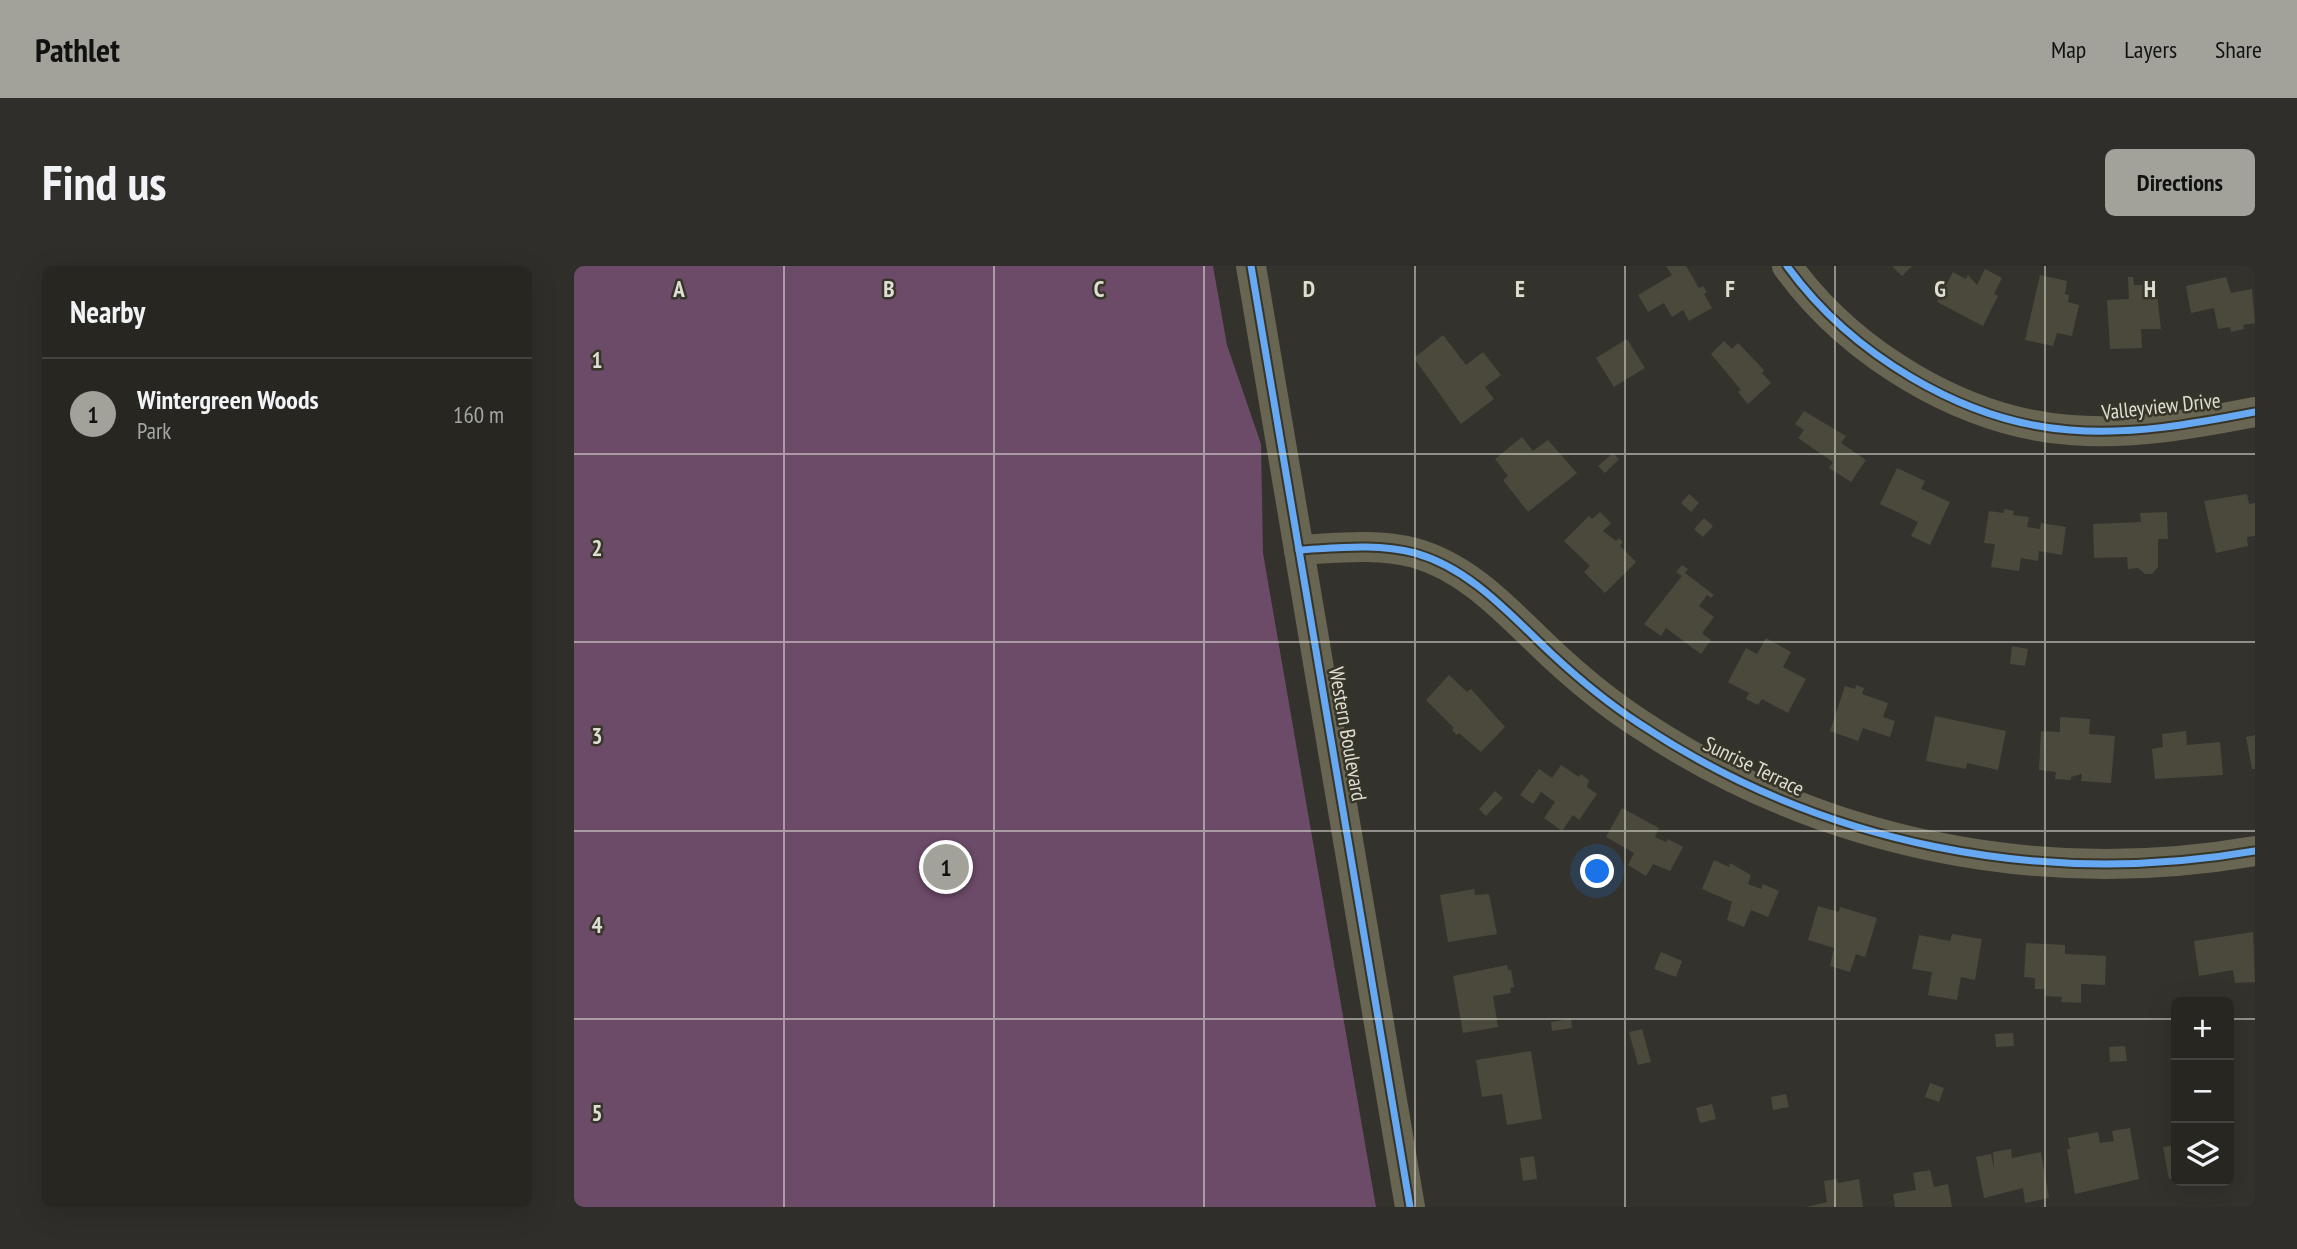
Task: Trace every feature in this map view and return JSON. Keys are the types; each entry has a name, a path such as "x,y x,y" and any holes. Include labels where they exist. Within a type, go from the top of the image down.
{"street":[{"name":"Western Boulevard","path":"1251,266 1410,1207"},
{"name":"Valleyview Drive","path":"1787,266 1824,309 1881,357 1927,385 1990,413 2040,426 2112,432 2186,425 2255,412"},
{"name":"Sunrise Terrace","path":"1299,550 1387,548 1442,564 1484,591 1583,682 1655,734 1769,794 1857,828 1973,854 2071,865 2158,864 2255,852"}],"shaded area":[{"path":"574,266 1213,266 1227,345 1261,444 1263,553 1376,1207 574,1207"}],"building":[{"path":"1666,266 1686,266 1699,288 1703,286 1707,292 1704,294 1712,308 1689,321 1683,310 1672,317 1664,303 1648,312 1638,295 1672,275"},
{"path":"1892,266 1912,266 1902,276"},
{"path":"1985,269 2002,278 1994,294 1998,296 1983,326 1937,302 1953,272 1966,279 1968,275 1977,285"},
{"path":"2040,275 2067,281 2065,294 2069,295 2068,302 2079,305 2072,336 2057,333 2053,346 2025,340"},
{"path":"2128,277 2133,277 2134,285 2156,285 2161,329 2141,329 2142,348 2110,349 2107,300 2129,299"},
{"path":"2226,277 2231,293 2252,289 2255,323 2243,325 2244,329 2231,332 2230,327 2218,329 2214,308 2191,313 2186,286"},
{"path":"1443,335 1466,365 1483,352 1501,375 1485,387 1494,399 1461,424 1414,358"},
{"path":"1627,339 1645,368 1614,387 1596,358"},
{"path":"1724,341 1732,349 1738,343 1764,370 1762,373 1771,383 1748,404 1738,392 1741,390 1711,354"},
{"path":"1804,411 1846,436 1841,443 1866,460 1851,482 1829,468 1833,462 1798,438 1804,430 1795,424"},
{"path":"1522,437 1533,451 1548,440 1577,473 1528,512 1503,480 1508,476 1495,459"},
{"path":"1613,453 1619,459 1605,473 1598,466"},
{"path":"1897,468 1925,481 1921,489 1950,502 1930,545 1911,536 1918,522 1880,504"},
{"path":"1689,494 1699,503 1691,512 1681,503"},
{"path":"2247,494 2249,504 2255,503 2255,536 2247,537 2248,546 2216,553 2204,501"},
{"path":"2004,509 2014,511 2013,515 2029,517 2027,527 2040,529 2041,523 2066,527 2062,555 2039,551 2038,561 2021,558 2019,571 1991,567 1995,544 1984,543 1989,511 2004,513"},
{"path":"1600,512 1611,523 1603,531 1616,541 1619,538 1623,542 1620,546 1636,562 1605,593 1584,572 1590,566 1564,541 1589,516 1592,519"},
{"path":"2167,512 2168,539 2158,539 2158,567 2152,574 2145,574 2138,568 2128,569 2127,557 2094,558 2093,524 2141,522 2140,513"},
{"path":"1704,518 1713,526 1703,537 1694,529"},
{"path":"1682,565 1688,569 1685,573 1714,595 1711,598 1707,595 1699,606 1714,617 1702,633 1711,640 1701,654 1666,628 1661,636 1644,624 1682,576 1676,572"},
{"path":"1766,638 1791,652 1783,667 1806,679 1788,713 1762,699 1758,705 1746,699 1749,693 1728,682 1746,648 1757,654"},
{"path":"2012,646 2028,649 2025,666 2010,664"},
{"path":"1449,675 1467,692 1471,689 1505,727 1481,752 1459,733 1457,735 1452,730 1454,728 1426,700"},
{"path":"1856,685 1864,688 1862,694 1888,703 1883,717 1895,721 1890,737 1863,728 1858,741 1830,731 1845,686 1855,689"},
{"path":"1935,716 2006,731 1998,770 1967,763 1966,769 1926,761"},
{"path":"2060,717 2090,719 2089,734 2115,736 2111,783 2081,781 2082,774 2071,777 2071,780 2055,779 2056,772 2039,770 2041,731 2060,732"},
{"path":"2186,731 2187,745 2220,742 2223,775 2155,779 2152,749 2163,747 2162,734"},
{"path":"2255,735 2255,769 2252,769 2246,737"},
{"path":"1561,765 1589,780 1587,787 1597,794 1579,820 1573,815 1562,831 1544,818 1555,802 1541,792 1533,804 1520,795 1539,769 1552,778"},
{"path":"1495,791 1503,798 1486,816 1479,809"},
{"path":"1622,808 1659,828 1655,837 1666,842 1668,839 1683,847 1670,871 1653,864 1646,876 1628,865 1634,853 1606,837"},
{"path":"1714,860 1729,867 1730,863 1751,875 1748,884 1761,889 1763,884 1779,891 1768,917 1751,910 1744,927 1727,920 1732,902 1702,889"},
{"path":"1474,889 1475,895 1489,894 1497,934 1448,942 1440,895"},
{"path":"1818,906 1839,912 1840,907 1877,918 1865,957 1856,954 1850,972 1830,966 1834,948 1808,940"},
{"path":"2253,932 2255,982 2235,983 2233,970 2199,976 2194,941"},
{"path":"1952,934 1982,939 1975,980 1961,977 1957,1000 1928,995 1932,972 1912,969 1919,935 1950,941"},
{"path":"2026,943 2065,945 2065,954 2106,956 2105,985 2081,984 2081,1003 2061,1002 2062,997 2045,996 2045,989 2035,989 2035,978 2024,977"},
{"path":"1661,952 1682,961 1676,977 1654,969"},
{"path":"1507,965 1508,970 1511,970 1514,987 1510,988 1511,993 1493,996 1498,1027 1463,1033 1453,976"},
{"path":"1571,1019 1572,1028 1552,1031 1551,1022"},
{"path":"1642,1029 1651,1062 1638,1065 1629,1032"},
{"path":"2013,1033 2014,1046 1996,1047 1995,1034"},
{"path":"2125,1046 2127,1061 2110,1062 2109,1047"},
{"path":"1531,1051 1542,1119 1507,1125 1502,1094 1482,1097 1476,1060"},
{"path":"1930,1083 1944,1088 1939,1102 1925,1097"},
{"path":"1786,1094 1789,1107 1773,1110 1771,1097"},
{"path":"1712,1104 1716,1119 1700,1123 1696,1108"},
{"path":"2130,1128 2139,1179 2075,1194 2067,1149 2070,1149 2068,1138 2098,1132 2100,1143 2114,1141 2112,1131"},
{"path":"2171,1146 2171,1179 2169,1179 2163,1147"},
{"path":"2011,1149 2012,1158 2041,1152 2049,1198 2025,1203 2023,1188 1984,1198 1976,1157 1991,1154 1994,1169 1993,1152"},
{"path":"1534,1156 1537,1179 1523,1181 1520,1158"},
{"path":"1930,1170 1934,1187 1948,1184 1952,1207 1895,1207 1893,1194 1916,1190 1913,1173"},
{"path":"1837,1179 1838,1183 1859,1179 1863,1207 1806,1207 1827,1202 1824,1181"}],"cycle path":[{"path":"1251,266 1410,1207"},
{"path":"1787,266 1813,298 1876,354 1912,378 1950,398 1989,413 2029,424 2070,430 2117,431 2209,421 2255,412"},
{"path":"1299,550 1386,548 1436,560 1473,582 1574,674 1640,724 1710,766 1783,800 1858,827 1936,847 2014,859 2094,864 2175,861 2255,851"}],"place":[{"name":"Wintergreen Woods","path":"946,867"}]}
